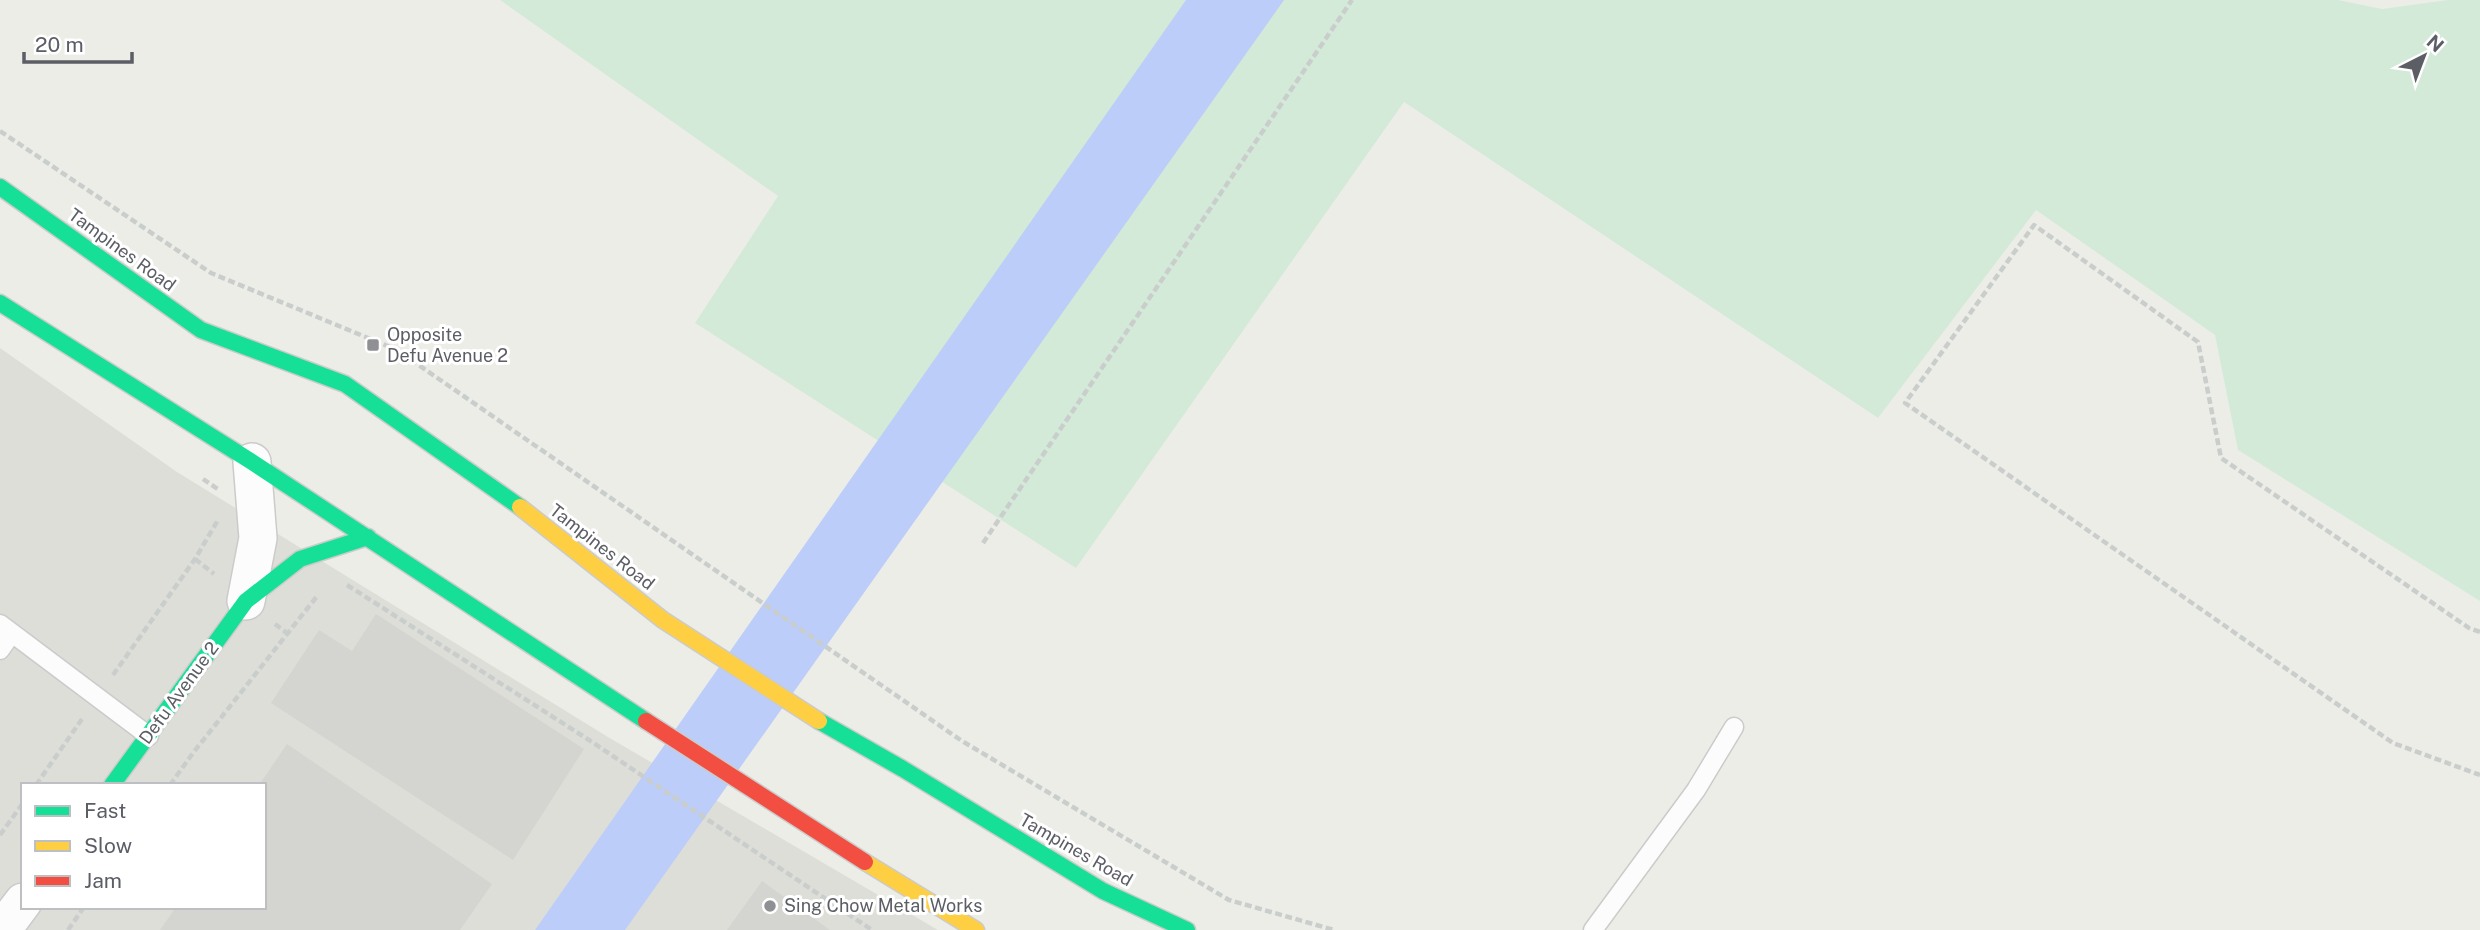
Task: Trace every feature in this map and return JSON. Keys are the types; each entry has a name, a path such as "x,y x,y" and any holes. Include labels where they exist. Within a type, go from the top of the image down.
{"main road":[{"name":"Tampines Road","path":"0,187 201,330 345,384 518,505 663,620 828,727 903,769 1103,891 1187,930"},
{"path":"0,303 253,461 614,701 976,930"},
{"name":"Defu Avenue 2","path":"114,783 246,601 300,559 368,537"}],"street":[{"name":"Defu Avenue 2","path":"246,601 258,538 253,461"},
{"path":"2,930 21,905"}],"lane":[{"path":"0,650 6,628 149,736"},
{"path":"1593,930 1696,790 1734,727"}],"path":[{"path":"983,543 1352,0"},
{"path":"0,131 211,273 397,350 961,741 1229,900 1334,930"},
{"path":"2480,632 2469,628 2221,458 2198,342 2034,225 1905,403 2393,743 2480,775"},
{"path":"197,475 220,490"},
{"path":"37,783 195,559 219,518"},
{"path":"345,583 589,740 872,930"},
{"path":"171,783 326,586"},
{"path":"0,835 21,806"},
{"path":"68,930 83,909"}],"shaded area":[{"path":"0,348 177,472 608,737 938,930 0,930"}],"green space":[{"path":"500,0 2338,0 2382,9 2448,0 2480,0 2480,601 2238,450 2215,335 2036,210 1878,418 1404,102 1076,568 695,323 778,196"}],"water":[{"path":"1186,0 1284,0 625,930 535,930"}],"building":[{"path":"376,614 584,749 513,860 271,703 319,630 352,651"},
{"path":"287,744 492,884 460,930 160,930 175,909 266,909 266,783 260,783"},
{"name":"Sing Chow Metal Works","path":"762,881 830,930 727,930"}],"traffic: fast":[{"path":"0,187 201,330 345,384 520,507"},
{"path":"0,303 252,462 646,721"},
{"path":"113,783 246,601 300,559 368,537"},
{"path":"819,721 1103,891 1187,930"}],"traffic: slow":[{"path":"520,507 663,620 819,721"},
{"path":"865,862 976,930"}],"traffic: jam":[{"path":"646,721 865,862"}],"place":[{"name":"Opposite Defu Avenue 2","path":"373,345"},
{"name":"Sing Chow Metal Works","path":"770,906"}]}
